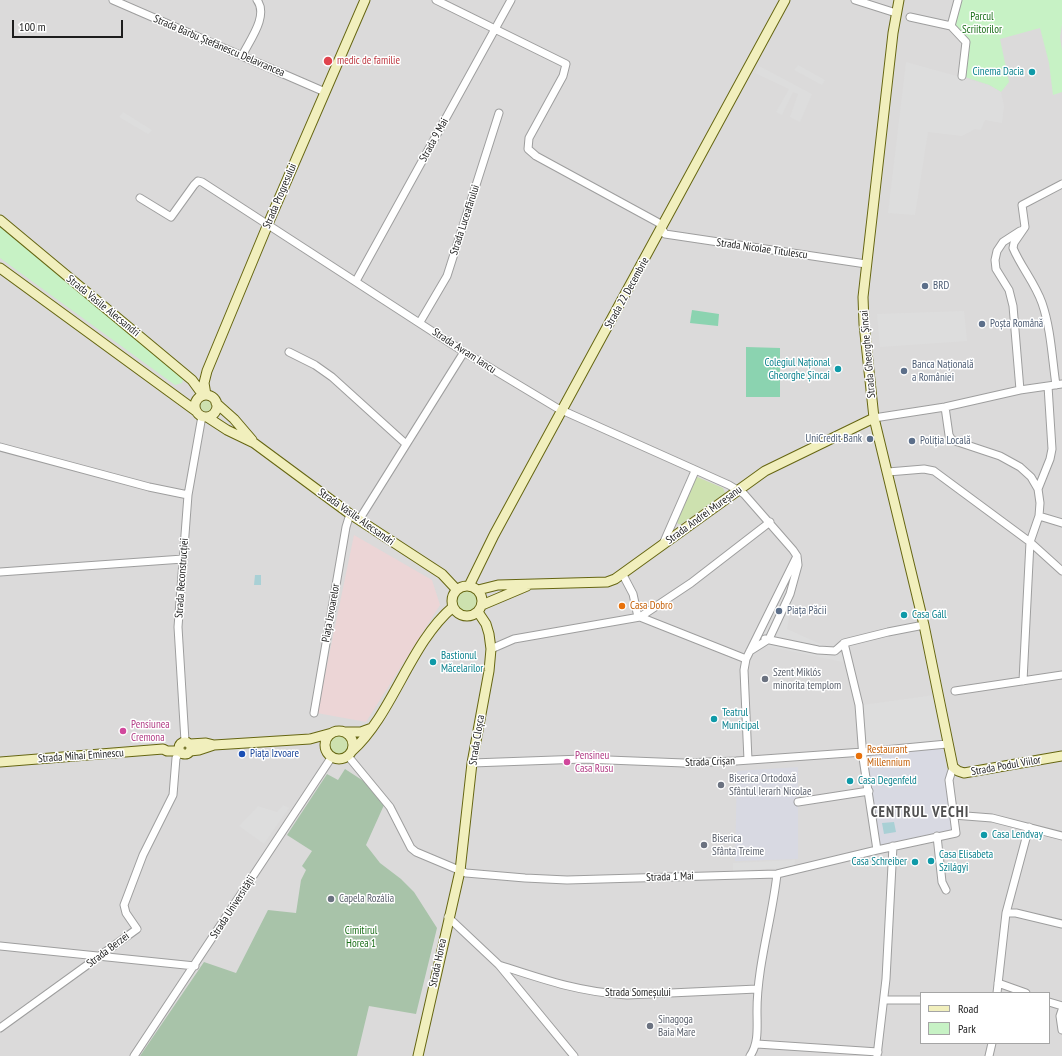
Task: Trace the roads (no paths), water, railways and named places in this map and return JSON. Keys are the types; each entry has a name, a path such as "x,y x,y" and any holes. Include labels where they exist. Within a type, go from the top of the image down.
{"street":[{"name":"Strada Barbu Ștefănescu Delavrancea","path":"113,0 324,92"},
{"path":"242,56 262,12 257,0"},
{"name":"Strada Progresului","path":"205,395 204,383 207,371 324,92 365,0"},
{"path":"436,0 496,29"},
{"name":"Strada 9 Mai","path":"356,281 511,0"},
{"name":"Strada 22 Decembrie","path":"474,588 475,572 785,0"},
{"path":"855,0 896,12"},
{"name":"Strada Gheorghe Șincai","path":"899,0 896,12 866,264 863,297 864,324 874,418 939,690 947,744 953,767"},
{"path":"951,26 958,0"},
{"path":"910,17 951,26 966,42 962,76"},
{"name":"Strada Nicolae Titulescu","path":"496,29 566,64 563,76 529,138 528,149 536,156 658,223 665,234 670,236 866,264"},
{"name":"Strada Luceafărului","path":"420,322 447,276 499,113"},
{"name":"Strada Avram Iancu","path":"140,198 171,217 198,181 268,224 464,352 562,411 739,490 770,522 797,556"},
{"path":"874,418 945,407 1020,390 1059,384 1042,302 1013,248 1014,243 1025,227 1022,205 1062,184"},
{"name":"Strada Vasile Alecsandri","path":"0,220 192,380 205,395"},
{"path":"1020,390 1013,306 1010,290 996,268 995,260 997,251 1003,242 1025,227"},
{"name":"Strada Vasile Alecsandri","path":"0,268 202,415 227,430 254,443 350,514 442,574 457,590"},
{"path":"289,352 315,365 332,377 406,444"},
{"path":"359,520 464,352"},
{"path":"1038,488 1050,459 1052,449 1048,386"},
{"path":"205,395 212,397 216,403 216,410 202,415 196,401 205,395"},
{"name":"Strada Vasile Alecsandri","path":"216,403 234,419 254,443"},
{"path":"945,407 952,440 1000,456 1031,477 1038,488 1040,503 1039,516 1030,542 1024,681"},
{"name":"Strada Reconstrucției","path":"184,747 178,641 188,495 202,415"},
{"name":"Strada Andrei Mureșanu","path":"474,588 498,585 607,582 623,575 663,544 765,471 874,418"},
{"path":"0,446 149,487 188,495"},
{"path":"888,472 924,469 934,471 1030,542 1062,571"},
{"path":"663,544 695,471"},
{"name":"Piața Izvoarelor","path":"314,713 346,527 350,514"},
{"path":"1039,516 1062,523"},
{"path":"491,649 514,639 639,617 691,583 770,522"},
{"path":"748,760 744,670 746,659 797,556"},
{"path":"750,651 769,639 790,594 797,575 797,556"},
{"path":"0,572 183,559"},
{"path":"789,573 797,575"},
{"path":"623,575 633,594 639,617"},
{"name":"Strada Andrei Mureșanu","path":"480,609 528,585"},
{"path":"464,586 474,588 482,596 480,609 470,616 462,615 453,607 452,598 457,590 464,586"},
{"path":"310,739 329,755 338,760 350,754 362,742 372,728 410,664 436,626 453,607"},
{"name":"Strada Cloșca","path":"460,871 472,763 489,671 491,649 486,624 480,609"},
{"path":"639,617 746,659"},
{"path":"759,634 763,638 826,651 834,651 844,643 924,625"},
{"path":"844,643 859,705 863,752 877,850"},
{"path":"955,691 1062,675"},
{"path":"329,755 326,740 332,733 360,732 372,728"},
{"path":"344,732 352,739 350,754"},
{"name":"Strada Mihai Eminescu","path":"0,762 163,749 166,751 198,743 214,745 310,739 332,733"},
{"name":"Strada Crișan","path":"472,763 583,759 684,763 863,752 947,744"},
{"name":"Strada Berzei","path":"0,1028 137,929 126,913 124,904 145,850 173,795 176,758 184,747"},
{"name":"Strada 1 Mai","path":"350,754 390,807 411,848 416,852 460,871 486,876 567,880 777,874 893,846 956,833 954,815"},
{"name":"Strada Universității","path":"134,1056 195,966 329,755"},
{"name":"Strada Podul Viilor","path":"953,767 958,772 964,773 1062,756"},
{"path":"953,767 949,780 954,815 992,818 1062,836"},
{"path":"798,802 868,791"},
{"path":"997,992 1006,913 1029,827"},
{"path":"937,837 942,882 946,890"},
{"path":"756,1044 878,1054 886,980 893,846"},
{"name":"Strada Horea","path":"418,1056 448,917 460,871"},
{"path":"750,1056 756,1044 757,989 777,874"},
{"path":"1006,913 1016,913 1062,924"},
{"path":"448,917 499,965 574,1056"},
{"path":"0,946 195,966"},
{"name":"Strada Someșului","path":"499,965 566,987 607,994 627,995 757,989"},
{"path":"998,983 1023,992"},
{"path":"884,1000 920,1000"},
{"path":"1050,1002 1062,1006"},
{"path":"1062,1010 1060,1016 1062,1030"},
{"path":"988,1056 992,1044"}],"water":[{"path":"255,575 261,575 261,585 254,585"},
{"path":"894,822 896,832 884,834 882,823"}],"place":[{"name":"medic de familie","path":"328,61"},
{"name":"Cinema Dacia","path":"1032,72"},
{"name":"BRD","path":"925,286"},
{"name":"Poșta Română","path":"982,324"},
{"name":"Colegiul Național Gheorghe Șincai","path":"838,369"},
{"name":"Banca Națională a României","path":"904,371"},
{"name":"UniCredit Bank","path":"870,439"},
{"name":"Poliția Locală","path":"912,441"},
{"name":"Casa Dobro","path":"622,606"},
{"name":"Piața Păcii","path":"779,611"},
{"name":"Casa Gáll","path":"904,615"},
{"name":"Bastionul Măcelarilor","path":"433,662"},
{"name":"Szent Miklós minorita templom","path":"765,679"},
{"name":"Teatrul Municipal","path":"714,719"},
{"name":"Pensiunea Cremona","path":"123,731"},
{"name":"Piața Izvoare","path":"242,754"},
{"name":"Restaurant Millennium","path":"859,756"},
{"name":"Pensineu Casa Rusu","path":"567,762"},
{"name":"Casa Degenfeld","path":"850,781"},
{"name":"Biserica Ortodoxă Sfântul Ierarh Nicolae","path":"721,785"},
{"name":"Casa Lendvay","path":"984,835"},
{"name":"Biserica Sfânta Treime","path":"704,845"},
{"name":"Casa Elisabeta Szilágyi","path":"931,861"},
{"name":"Casa Schreiber","path":"915,862"},
{"name":"Capela Rozália","path":"331,899"},
{"name":"Sinagoga Baia Mare","path":"650,1026"}],"district":[{"name":"CENTRUL VECHI","path":"920,813"}],"park label":[{"name":"Parcul Scriitorilor","path":"982,23"},
{"name":"Cimitirul Horea 1","path":"361,937"}]}
